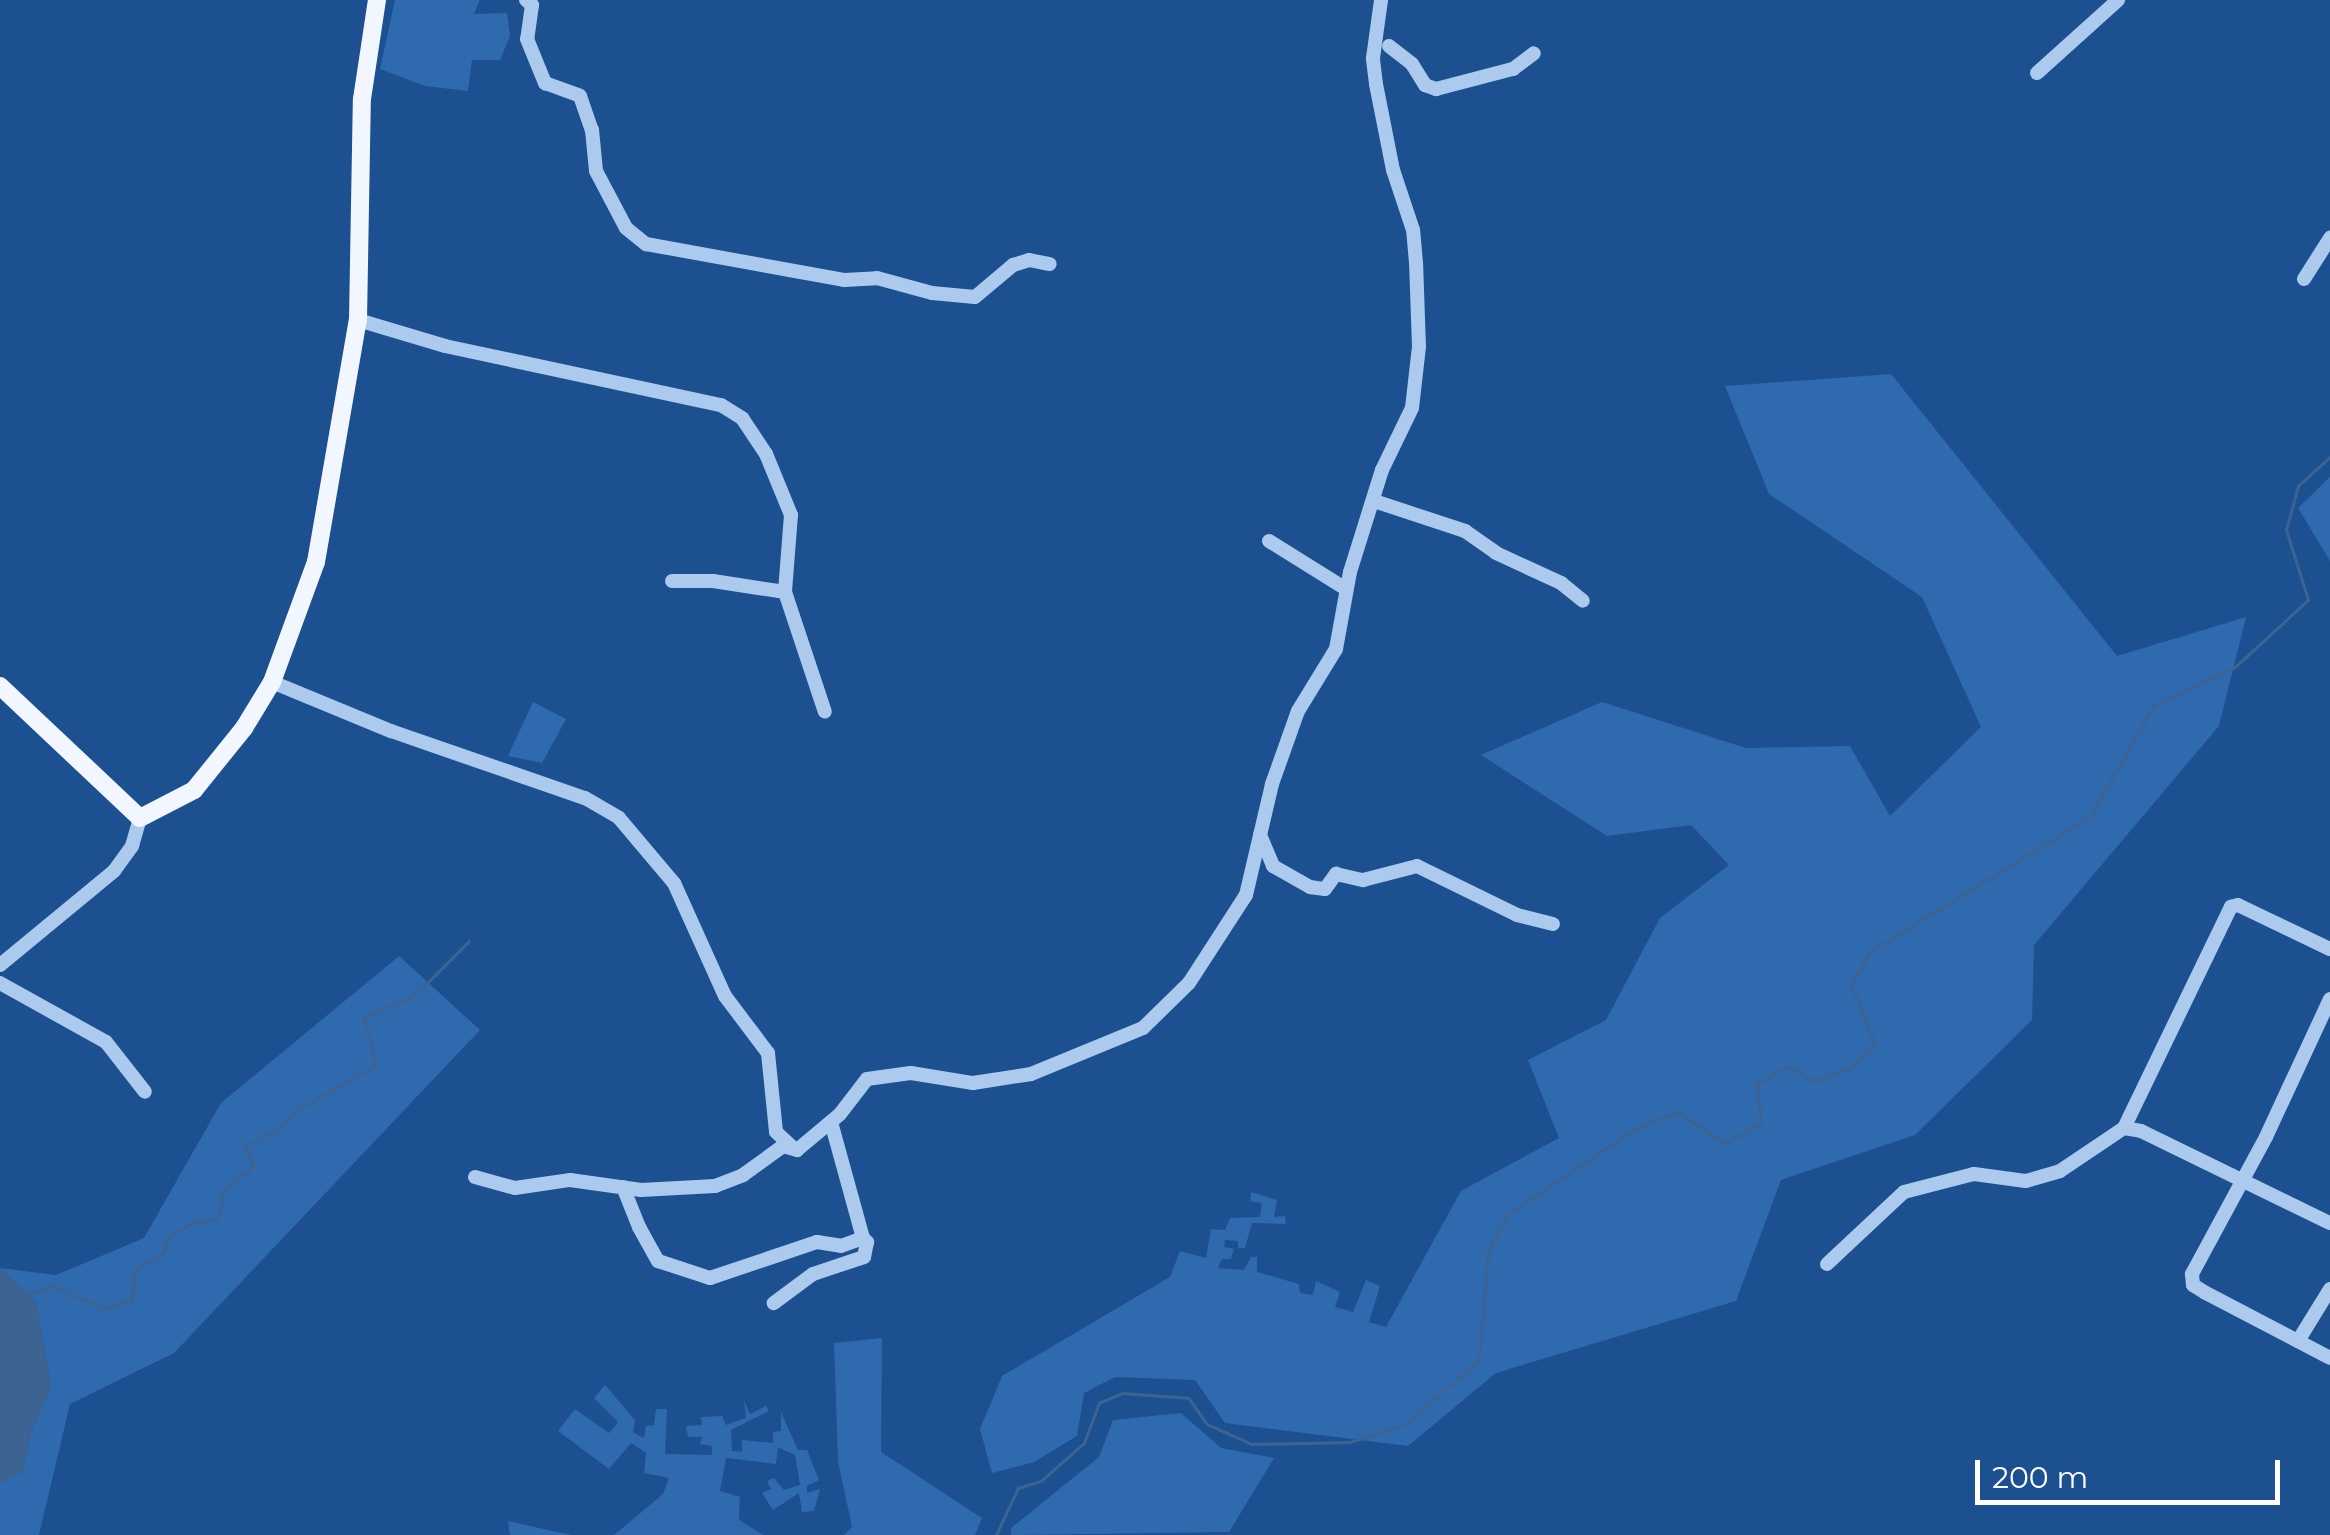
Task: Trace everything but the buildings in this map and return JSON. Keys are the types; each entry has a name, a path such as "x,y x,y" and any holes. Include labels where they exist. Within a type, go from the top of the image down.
{"main road":[{"path":"0,686 140,818 194,790 244,728 272,682 316,562 358,320 362,99 377,0"}],"street":[{"path":"526,0 532,5 526,39 545,83 580,96 592,130 596,170 626,228 646,244 844,280 877,278 932,292 975,297 1013,266 1028,260 1050,264"},
{"path":"797,1150 831,1122 861,1084 880,1075 911,1073 973,1083 1032,1074 1112,1044 1154,1020 1202,966 1225,922 1242,902 1258,830 1298,712 1336,649 1346,589 1382,470 1412,408 1419,346 1413,230 1393,170 1376,84 1373,58 1381,0"},
{"path":"2037,73 2118,0"},
{"path":"1376,84 1389,46 1385,23 1378,18"},
{"path":"1389,46 1412,64 1425,85 1436,89 1513,69 1534,54"},
{"path":"2304,279 2330,238"},
{"path":"358,320 445,346 721,405 742,418 766,454 791,515 785,592 825,712"},
{"path":"1374,500 1465,531 1496,552 1561,582 1583,601"},
{"path":"1269,541 1346,589"},
{"path":"672,581 713,581 785,592"},
{"path":"272,682 391,731 585,798 620,818 674,883 712,973 768,1052 776,1132 797,1150"},
{"path":"0,965 114,871 132,846 140,818"},
{"path":"1258,830 1273,866 1310,887 1325,889 1336,874 1363,880 1417,866 1517,915 1553,924"},
{"path":"1827,1264 1904,1192 1974,1174 2026,1181 2060,1171 2124,1128 2231,907 2238,904 2330,949"},
{"path":"0,984 106,1042 145,1092"},
{"path":"2330,998 2243,1182 2192,1274 2193,1285 2330,1358"},
{"path":"2315,1035 2330,1040"},
{"path":"774,1303 813,1274 864,1257 867,1242 831,1122"},
{"path":"2124,1128 2141,1131 2330,1222"},
{"path":"475,1177 515,1188 570,1180 623,1187 714,1186 743,1175 783,1146 797,1150"},
{"path":"623,1187 638,1228 658,1261 710,1278 800,1246 822,1241 841,1246 864,1238"},
{"path":"2298,1341 2330,1289"}],"shaded area":[{"path":"395,0 480,0 474,14 507,13 510,36 500,60 472,60 468,91 425,86 380,69"},
{"path":"1891,374 2117,656 2246,617 2219,726 2034,945 2032,1020 1915,1135 1781,1180 1736,1301 1496,1373 1408,1446 1225,1423 1195,1380 1115,1377 1084,1393 1077,1436 1034,1462 992,1473 980,1429 1002,1376 1170,1277 1180,1251 1206,1258 1211,1229 1225,1230 1230,1218 1260,1217 1262,1203 1250,1201 1251,1192 1277,1200 1274,1217 1285,1216 1286,1224 1252,1223 1245,1248 1238,1248 1238,1241 1225,1240 1224,1247 1234,1249 1231,1259 1222,1259 1218,1268 1244,1270 1251,1257 1257,1257 1257,1272 1299,1284 1300,1293 1313,1295 1316,1281 1340,1292 1335,1307 1353,1312 1366,1280 1380,1286 1369,1322 1386,1327 1461,1191 1559,1138 1528,1060 1606,1020 1660,918 1729,865 1691,825 1607,836 1481,755 1602,702 1746,748 1850,746 1890,816 1981,727 1922,597 1769,494 1725,386"},
{"path":"2330,477 2330,561 2298,508"},
{"path":"533,702 566,719 542,763 508,756"},
{"path":"399,956 480,1030 174,1353 70,1404 39,1535 0,1535 0,1483 22,1472 30,1435 51,1386 36,1303 0,1268 56,1275 144,1238 221,1103"},
{"path":"0,1268 36,1303 51,1386 30,1435 22,1473 0,1483"},
{"path":"882,1338 881,1452 982,1518 975,1535 844,1535 852,1527 838,1461 834,1343"},
{"path":"605,1385 635,1420 633,1432 644,1438 646,1426 654,1425 656,1409 667,1409 665,1454 712,1455 712,1446 700,1444 702,1437 688,1437 686,1426 702,1425 701,1417 722,1416 726,1425 746,1418 744,1401 750,1414 766,1406 769,1411 731,1430 732,1451 742,1452 742,1440 773,1443 773,1432 781,1431 781,1412 798,1450 807,1450 819,1480 807,1486 807,1493 820,1489 814,1511 802,1512 799,1493 773,1510 762,1493 771,1489 767,1481 774,1478 784,1490 800,1485 795,1455 778,1447 776,1464 726,1458 720,1491 740,1497 739,1520 763,1535 614,1535 663,1494 669,1478 644,1473 646,1453 631,1443 609,1469 558,1431 575,1409 609,1433 618,1422 594,1398"},
{"path":"1181,1413 1221,1448 1274,1458 1229,1532 1011,1535 1011,1528 1099,1457 1113,1420"},
{"path":"508,1521 571,1535 510,1535"}],"waterway":[{"path":"996,1535 1018,1488 1041,1481 1084,1443 1099,1403 1123,1393 1189,1398 1207,1424 1252,1444 1350,1442 1410,1422 1479,1359 1488,1252 1508,1214 1638,1127 1678,1112 1725,1144 1761,1122 1756,1084 1789,1066 1815,1081 1850,1068 1874,1043 1851,984 1871,951 2090,817 2154,705 2234,668 2308,600 2286,530 2298,486 2330,457"},
{"path":"26,1295 52,1286 106,1309 132,1299 135,1269 163,1254 168,1238 194,1222 216,1220 222,1207 220,1196 253,1166 245,1147 282,1127 292,1113 376,1065 364,1018 415,995 469,941"}]}
